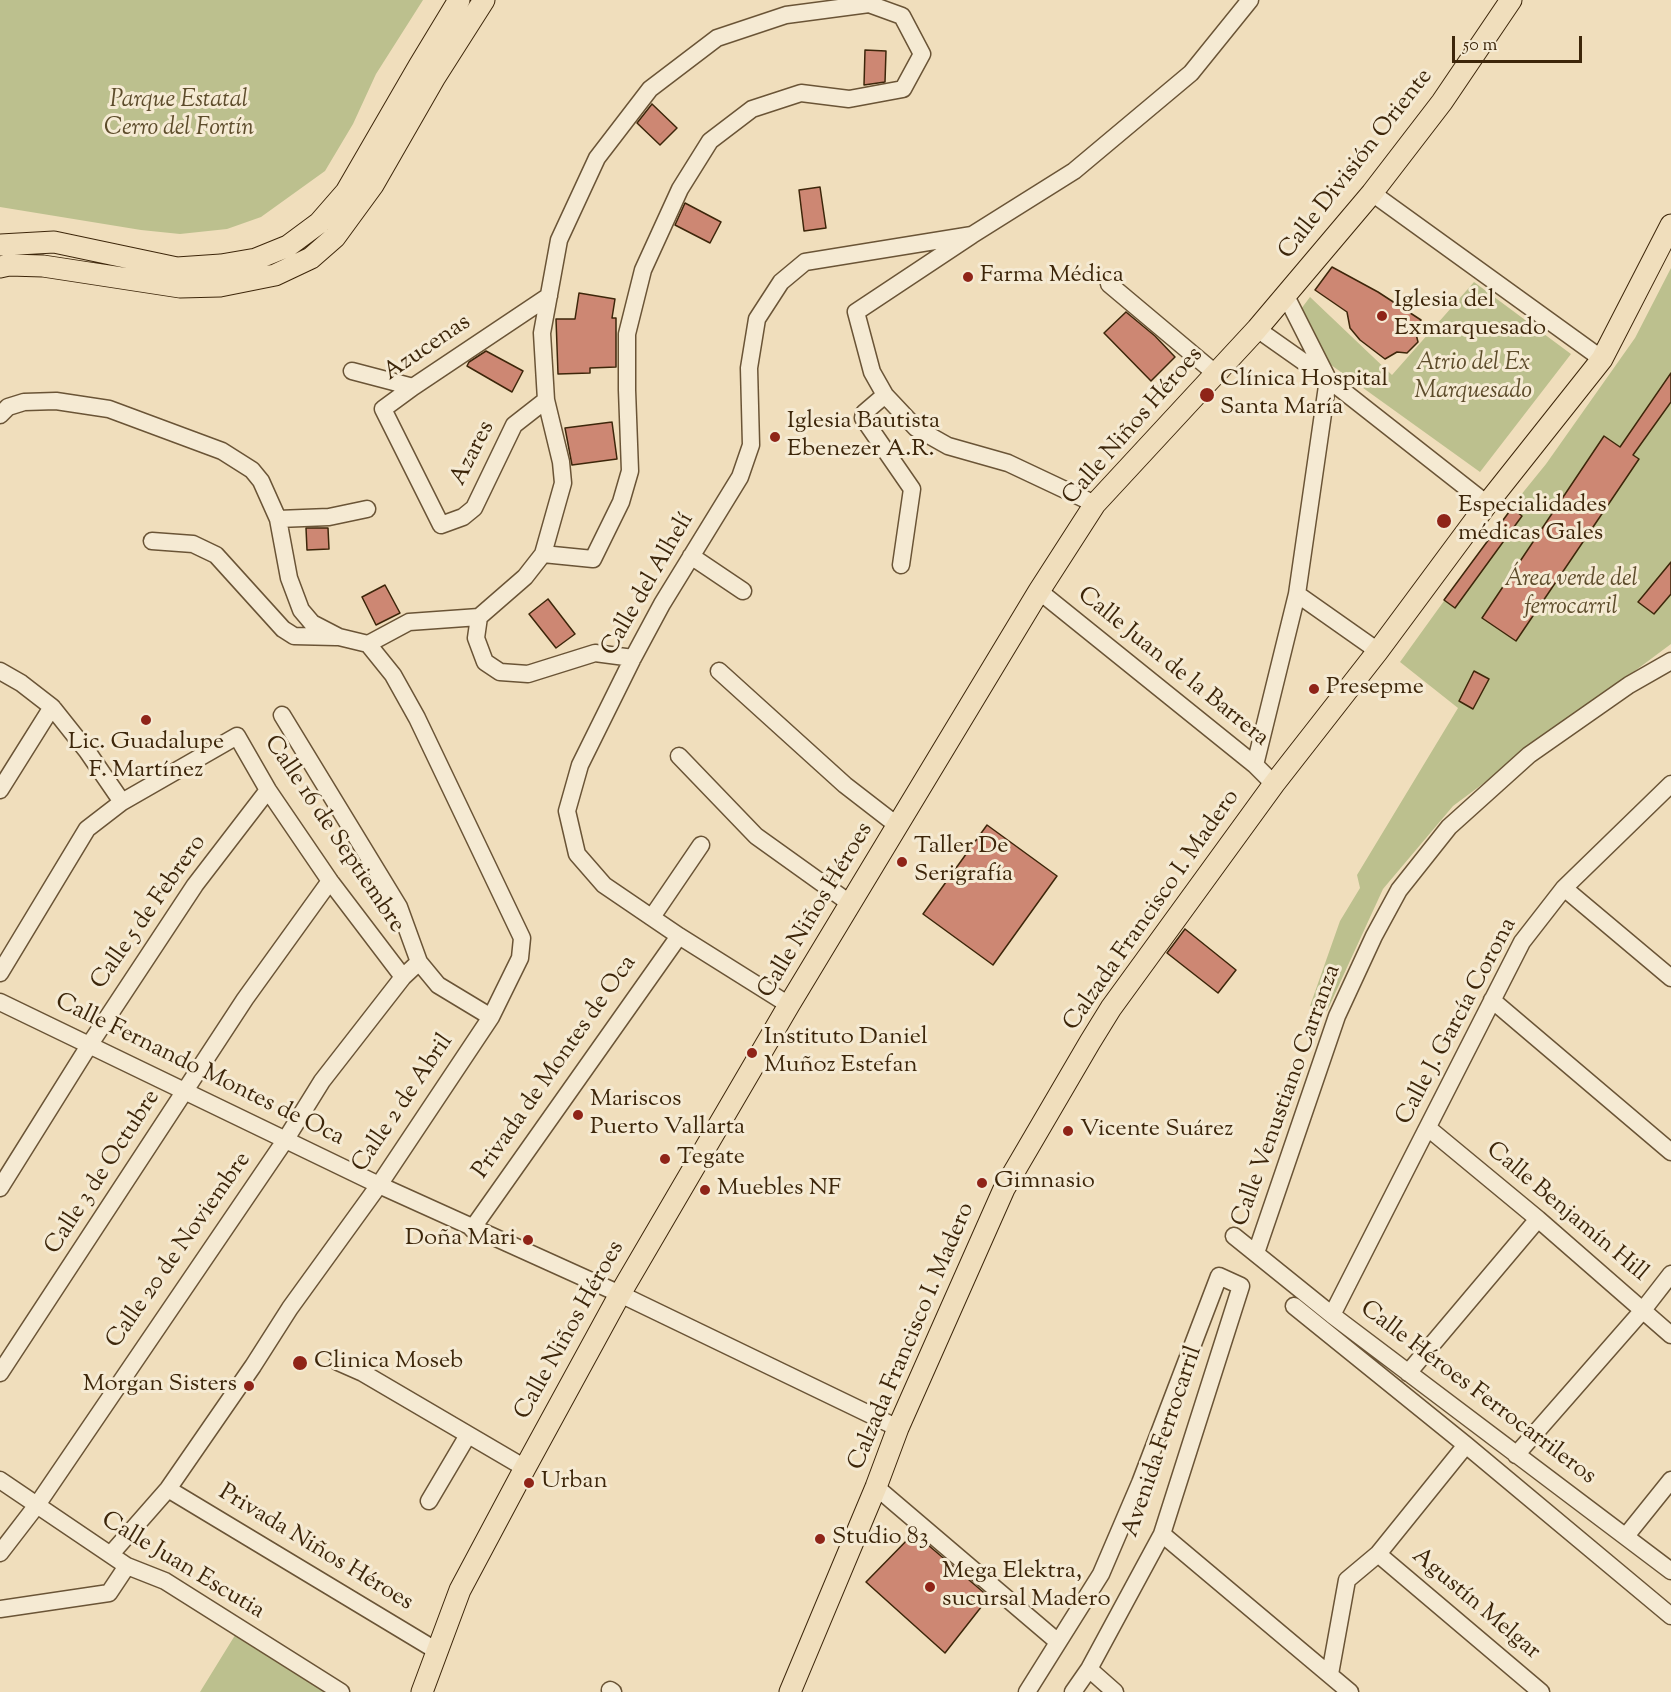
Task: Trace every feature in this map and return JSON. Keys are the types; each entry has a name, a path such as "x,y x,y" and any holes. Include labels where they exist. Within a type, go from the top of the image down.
{"main road":[{"path":"0,245 54,242 177,268 221,266 256,259 288,246 319,223 346,192 459,0"},
{"path":"0,267 43,266 190,287 220,286 275,275 310,258 335,237 373,185 435,77 483,0"},
{"name":"Calle División Oriente","path":"1257,329 1372,193 1442,102 1511,0"},
{"name":"Calzada Francisco I. Madero","path":"790,1692 876,1487 898,1428 1004,1189 1076,1066 1111,1008 1274,784 1378,651 1486,504 1602,359 1671,225"},
{"name":"Calle Niños Héroes","path":"422,1692 460,1590 620,1294 789,1005 1039,591 1095,504 1257,329"}],"street":[{"path":"1095,504 1008,463 948,446 915,428 885,395 872,372 856,312 1074,171 1191,73 1250,0"},
{"path":"543,554 593,559 621,502 630,471 627,334 643,270 680,189 710,141 752,109 801,93 849,99 903,89 922,54 902,16 868,4 786,15 717,38 651,89 597,158 559,240 542,333 546,400 561,462 562,483 543,554 525,577 480,617 476,638 485,662 500,672 528,674 596,653 633,658"},
{"path":"1372,193 1602,359"},
{"name":"Calle del Alhelí","path":"789,1005 679,936 604,885 577,854 567,811 580,765 633,658 662,604 740,477 751,445 749,368 757,319 781,282 806,262 972,235"},
{"path":"1109,284 1215,373"},
{"name":"Azucenas","path":"441,525 383,409 549,296"},
{"path":"1255,765 1297,594 1328,379 1286,296"},
{"path":"1257,329 1328,379 1486,504"},
{"path":"352,371 413,387"},
{"path":"885,395 864,413 863,418 912,489 901,565"},
{"name":"Azares","path":"441,525 463,518 474,508 514,425 546,400"},
{"path":"0,415 8,407 24,402 56,401 109,409 222,451 252,470 261,481 278,519 289,578 302,610 312,623 339,637"},
{"path":"278,519 329,517 367,509"},
{"path":"152,541 193,544 216,555 283,630 294,636 339,637 368,644 409,622 480,617"},
{"path":"691,556 743,591"},
{"name":"Calle Juan de la Barrera","path":"1039,591 1255,765 1274,784"},
{"path":"1297,594 1378,651"},
{"name":"Calle 2 de Abril","path":"111,1554 168,1488 291,1308 380,1185 490,1017 520,958 522,938 417,718 393,675 368,644"},
{"name":"Calle Venustiano Carranza","path":"1256,1253 1337,1016 1374,936 1399,890 1449,827 1529,755 1629,685 1671,662"},
{"path":"0,671 21,683 52,707 87,751 122,802"},
{"path":"719,671 845,785 898,826"},
{"path":"0,790 52,707"},
{"path":"282,715 399,907 419,962 438,985 490,1017"},
{"name":"Calle 16 de Septiembre","path":"0,973 87,829 122,802 237,736 268,790 330,881 403,977"},
{"path":"679,756 756,836 851,904"},
{"name":"Calle 5 de Febrero","path":"0,1188 90,1044 195,885 268,790"},
{"name":"Calle J. García Corona","path":"1332,1315 1522,942 1564,888 1669,790"},
{"path":"652,917 701,845"},
{"name":"Calle 3 de Octubre","path":"0,1373 245,999 330,881"},
{"path":"1564,888 1671,978"},
{"name":"Privada de Montes de Oca","path":"472,1228 679,936"},
{"name":"Calle 20 de Noviembre","path":"0,1553 37,1505 286,1139 322,1081 403,977 419,962"},
{"path":"1492,1000 1671,1152"},
{"name":"Calle Fernando Montes de Oca","path":"0,1002 380,1185 620,1294 898,1428"},
{"name":"Calle Benjamín Hill","path":"1428,1128 1538,1219 1671,1335"},
{"path":"1408,1373 1538,1219"},
{"name":"Calle Héroes Ferrocarrileros","path":"1234,1236 1332,1315 1671,1572"},
{"path":"1516,1455 1643,1310 1671,1274"},
{"name":"Avenida Ferrocarril","path":"1058,1642 1101,1574 1140,1483 1219,1276 1241,1286 1162,1534 1089,1669 1074,1692"},
{"path":"1294,1306 1466,1445 1671,1616"},
{"path":"338,1362 363,1373 525,1468"},
{"path":"429,1501 468,1435"},
{"path":"1330,1674 1347,1580 1378,1554 1466,1445"},
{"name":"Calle Juan Escutia","path":"0,1480 127,1566 165,1581 341,1692"},
{"path":"1626,1536 1671,1480"},
{"path":"876,1487 1058,1642 1027,1692"},
{"name":"Privada Niños Héroes","path":"168,1488 437,1651"},
{"path":"1162,1534 1350,1692"},
{"name":"Agustín Melgar","path":"1378,1554 1541,1692"},
{"path":"0,1609 109,1593 127,1566"},
{"path":"1089,1669 1115,1692"}],"green space":[{"name":"Parque Estatal Cerro del Fortín","path":"0,0 423,0 376,74 353,124 325,171 261,217 227,229 180,234 141,230 0,207"},
{"name":"Área verde del ferrocarril","path":"1671,268 1671,644 1453,806 1383,889 1327,1011 1310,1006 1340,921 1360,888 1357,875 1458,708 1400,662 1516,501 1546,464 1635,338"},
{"name":"Atrio del Ex Marquesado","path":"1474,282 1571,354 1480,472 1320,357 1301,309 1310,297 1392,375"},
{"path":"237,1632 335,1692 200,1692"}],"building":[{"path":"865,50 886,51 885,82 864,85"},
{"path":"652,104 677,128 660,145 637,123"},
{"path":"820,187 826,228 804,231 799,190"},
{"path":"685,203 721,222 710,243 675,225"},
{"name":"Iglesia del Exmarquesado","path":"1332,267 1378,292 1421,320 1415,330 1418,342 1407,353 1397,352 1385,359 1360,340 1350,328 1347,312 1315,290"},
{"path":"579,293 615,299 612,318 616,318 616,367 590,368 590,373 558,374 556,319 575,319"},
{"path":"1126,312 1155,336 1175,357 1151,381 1104,333"},
{"path":"486,351 523,371 512,392 467,366 469,362"},
{"path":"1671,373 1671,402 1633,455 1639,459 1516,641 1482,618 1604,436 1620,447"},
{"path":"612,422 617,459 572,465 565,428"},
{"path":"1512,508 1522,516 1455,608 1444,600"},
{"path":"306,528 328,528 329,549 307,550"},
{"path":"1671,562 1671,594 1654,614 1638,602"},
{"path":"385,585 400,613 376,625 362,597"},
{"path":"548,599 575,634 556,648 529,614"},
{"path":"1474,671 1489,679 1473,709 1459,701"},
{"path":"987,825 1057,876 993,965 923,914"},
{"path":"1185,929 1236,970 1218,993 1167,953"},
{"name":"Mega Elektra, sucursal Madero","path":"914,1533 989,1597 945,1653 866,1582"}],"place":[{"name":"Farma Médica","path":"968,277"},
{"name":"Iglesia del Exmarquesado","path":"1382,316"},
{"name":"Clínica Hospital Santa María","path":"1207,395"},
{"name":"Iglesia Bautista Ebenezer A.R.","path":"775,437"},
{"name":"Especialidades médicas Gales","path":"1444,521"},
{"name":"Presepme","path":"1314,689"},
{"name":"Lic. Guadalupe F. Martínez","path":"146,720"},
{"name":"Taller De Serigrafía","path":"902,862"},
{"name":"Instituto Daniel Muñoz Estefan","path":"752,1053"},
{"name":"Mariscos Puerto Vallarta","path":"578,1115"},
{"name":"Vicente Suárez","path":"1068,1131"},
{"name":"Tegate","path":"665,1159"},
{"name":"Gimnasio","path":"982,1183"},
{"name":"Muebles NF","path":"705,1190"},
{"name":"Doña Mari","path":"528,1240"},
{"name":"Clinica Moseb","path":"300,1363"},
{"name":"Morgan Sisters","path":"249,1386"},
{"name":"Urban","path":"529,1483"},
{"name":"Studio 83","path":"820,1539"},
{"name":"Mega Elektra, sucursal Madero","path":"930,1587"}]}
